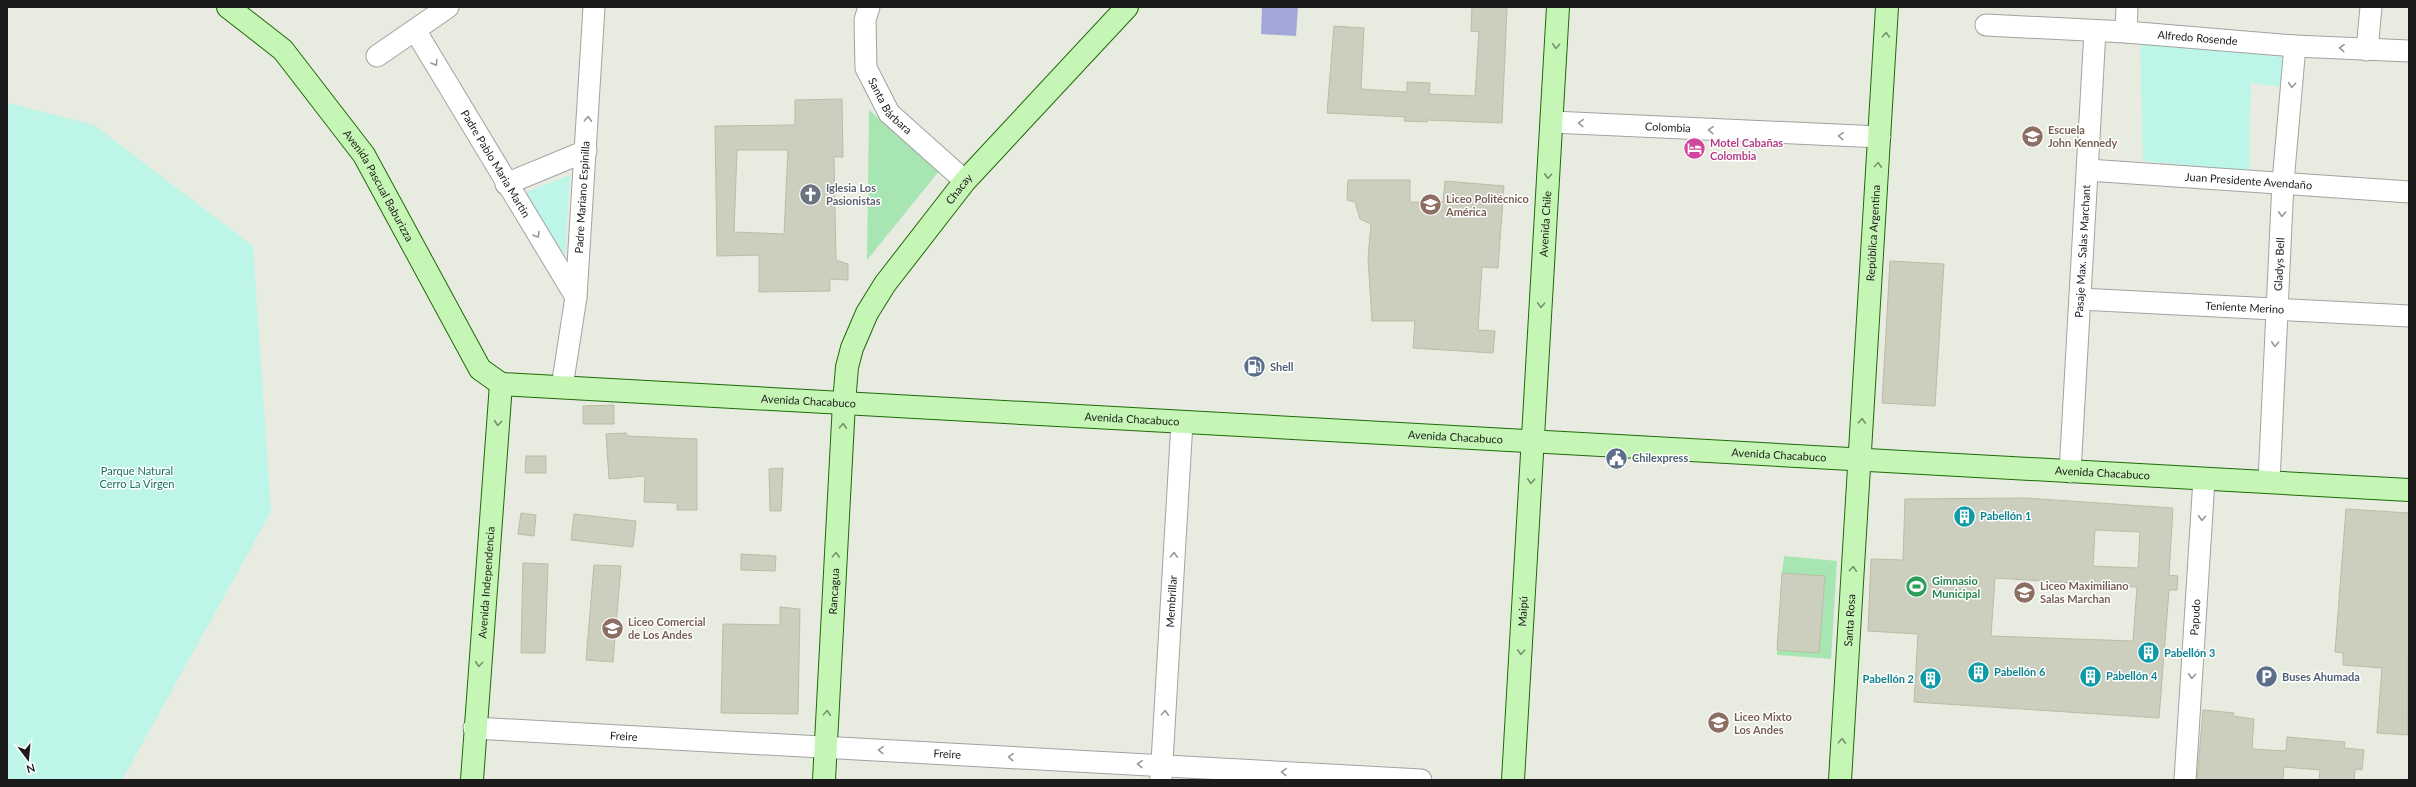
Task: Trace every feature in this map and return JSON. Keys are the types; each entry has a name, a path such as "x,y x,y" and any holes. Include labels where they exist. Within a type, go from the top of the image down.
{"main road":[{"name":"Avenida Pascual Baburizza","path":"228,7 283,50 364,155 480,368 501,384"},
{"name":"Chacay","path":"844,403 848,360 867,313 885,284 965,181 1127,7"},
{"name":"Avenida Chile","path":"1533,442 1558,7"},
{"name":"República Argentina","path":"1860,460 1888,7"},
{"name":"Avenida Chacabuco","path":"501,384 2409,490"},
{"name":"Avenida Independencia","path":"472,780 474,728 501,384"},
{"name":"Rancagua","path":"824,780 844,403"},
{"name":"Maipú","path":"1513,780 1533,442"},
{"name":"Santa Rosa","path":"1840,780 1860,460"}],"street":[{"path":"377,56 448,7"},
{"name":"Padre Mariano Espinilla","path":"562,388 576,298 594,7"},
{"name":"Santa Bárbara","path":"869,7 865,20 866,68 889,112 965,181"},
{"path":"2126,32 2127,7"},
{"path":"2367,50 2371,7"},
{"name":"Alfredo Rosende","path":"1986,25 2126,32 2295,46 2409,51"},
{"name":"Padre Pablo Maria Martin","path":"415,30 506,184 576,298"},
{"name":"Pasaje Max. Salas Marchant","path":"2070,472 2095,31"},
{"name":"Gladys Bell","path":"2269,482 2283,182 2295,46"},
{"name":"Colombia","path":"1552,122 1880,137"},
{"path":"506,184 586,152"},
{"name":"Juan Presidente Avendaño","path":"2088,170 2283,182 2409,192"},
{"name":"Teniente Merino","path":"2080,299 2409,316"},
{"name":"Membrillar","path":"1162,773 1182,422"},
{"name":"Papudo","path":"2186,780 2204,479"},
{"name":"Freire","path":"474,728 825,747 1162,773 1421,780"}],"green space":[{"path":"2140,43 2283,57 2282,87 2251,83 2249,171 2143,161"},
{"name":"Parque Natural Cerro La Virgen","path":"7,103 94,125 253,246 271,512 122,780 7,780"},
{"path":"869,110 940,170 867,260"},
{"path":"570,175 565,255 524,193"},
{"path":"1784,556 1837,561 1831,659 1777,655 1777,650 1819,652 1825,577 1782,573"}],"shaded area":[{"path":"1262,7 1298,7 1296,36 1261,34"}],"building":[{"path":"1472,7 1507,7 1502,123 1427,120 1427,122 1404,121 1405,117 1327,113 1334,26 1364,28 1361,89 1407,92 1407,82 1430,83 1429,94 1475,96 1479,32 1471,31"},
{"name":"Iglesia Los Pasionistas","path":"842,99 843,157 834,157 836,260 848,264 848,280 830,279 830,291 759,292 759,255 717,256 715,126 795,125 795,100","holes":["737,150 788,150 784,234 734,232"]},
{"path":"1348,180 1410,180 1410,202 1443,202 1445,181 1504,186 1498,268 1482,267 1478,330 1495,331 1493,353 1413,348 1415,321 1372,321 1368,258 1371,224 1360,219 1355,202 1347,200"},
{"path":"1890,261 1944,264 1935,406 1882,403"},
{"path":"614,405 614,424 583,424 583,406"},
{"path":"626,433 627,436 697,439 697,510 677,510 677,503 644,502 645,476 609,479 606,434"},
{"path":"526,456 546,456 546,473 525,473"},
{"path":"783,468 781,511 770,511 769,469"},
{"name":"Liceo Maximiliano Salas Marchan","path":"2026,498 2173,508 2169,575 2178,576 2177,590 2169,590 2159,718 1914,702 1918,634 1868,631 1871,559 1903,560 1905,499","holes":["2095,530 2140,532 2138,568 2093,566","1995,578 2137,587 2133,641 1991,636"]},
{"path":"2346,509 2409,513 2408,735 2377,733 2382,668 2343,665 2343,653 2335,652"},
{"path":"521,513 536,515 534,536 518,534"},
{"path":"574,514 636,521 633,547 571,540"},
{"path":"741,554 776,556 775,571 741,570"},
{"path":"523,563 548,564 545,653 521,653"},
{"path":"594,565 621,566 613,662 586,660"},
{"path":"1782,573 1825,576 1819,653 1777,650"},
{"path":"780,607 800,609 798,714 721,713 723,624 780,625"},
{"path":"2203,710 2234,713 2233,716 2254,719 2252,749 2286,751 2287,737 2345,742 2344,748 2364,750 2362,770 2355,769 2354,780 2319,780 2320,770 2284,767 2283,780 2197,780"}],"place":[{"name":"Escuela John Kennedy","path":"2033,136"},
{"name":"Motel Cabañas Colombia","path":"1694,149"},
{"name":"Iglesia Los Pasionistas","path":"810,194"},
{"name":"Liceo Politécnico América","path":"1430,205"},
{"name":"Shell","path":"1255,367"},
{"name":"Chilexpress","path":"1616,458"},
{"name":"Pabellón 1","path":"1964,516"},
{"name":"Gimnasio Municipal","path":"1917,587"},
{"name":"Liceo Maximiliano Salas Marchan","path":"2024,592"},
{"name":"Liceo Comercial de Los Andes","path":"612,628"},
{"name":"Pabellón 3","path":"2148,653"},
{"name":"Pabellón 6","path":"1979,672"},
{"name":"Pabellón 4","path":"2090,676"},
{"name":"Buses Ahumada","path":"2266,677"},
{"name":"Pabellón 2","path":"1930,679"},
{"name":"Liceo Mixto Los Andes","path":"1719,723"}]}
